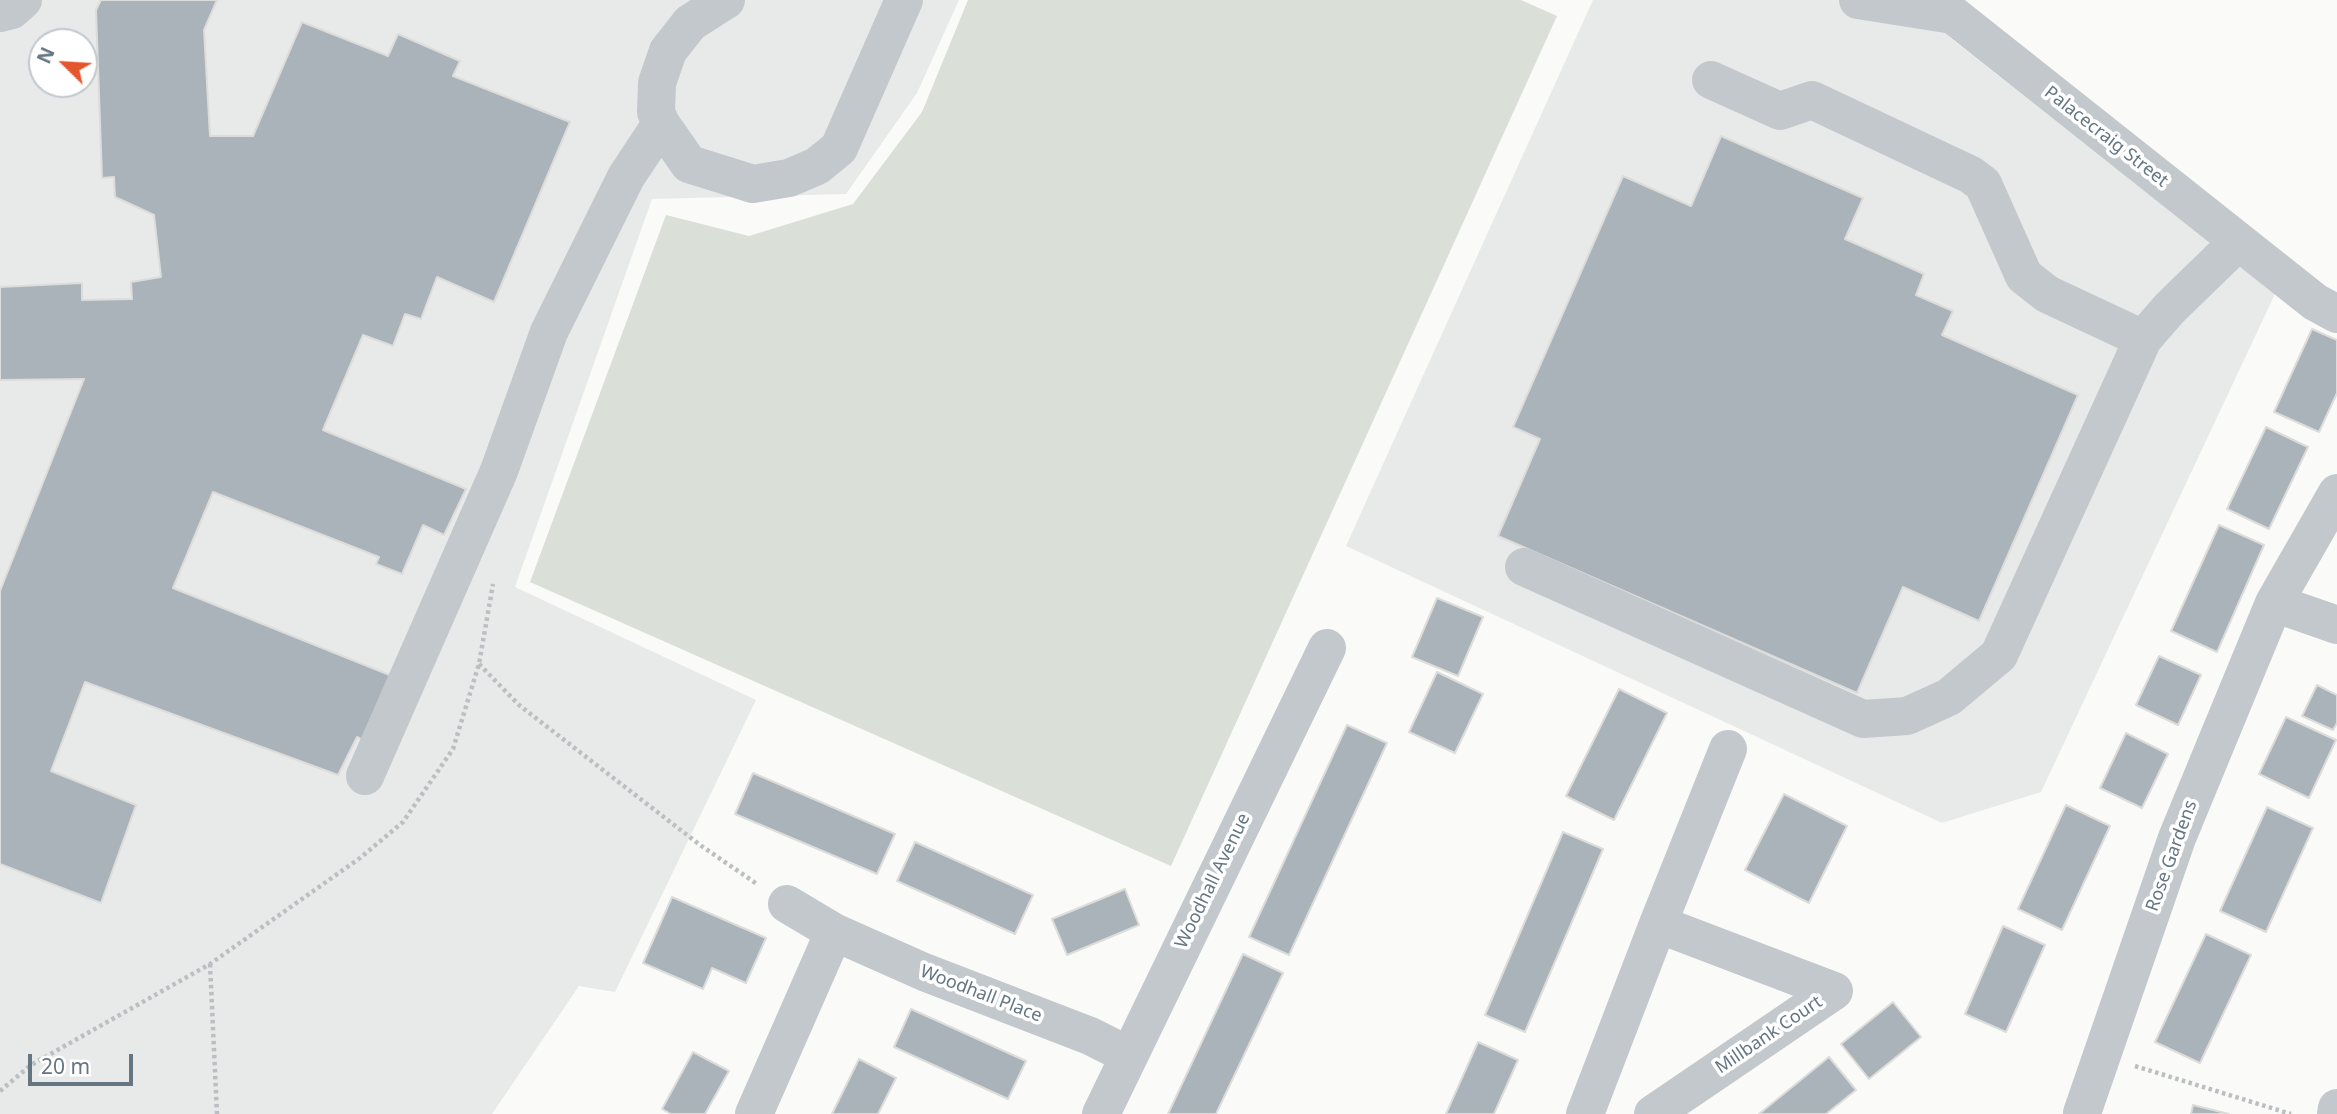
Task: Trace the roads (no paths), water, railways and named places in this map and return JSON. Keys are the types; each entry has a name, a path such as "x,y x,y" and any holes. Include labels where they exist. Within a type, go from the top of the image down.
{"street":[{"path":"0,13 12,10 23,0"},
{"path":"726,0 690,23 668,51 657,83 656,112 689,164 752,184 789,178 817,166 839,148 904,0"},
{"name":"Palacecraig Street","path":"1858,0 1934,6 1952,15 2315,302 2337,313"},
{"path":"1711,80 1780,110 1812,100 1971,175 1983,184 2024,276 2047,294 2143,339"},
{"path":"365,776 499,471 549,332 626,177 662,124"},
{"path":"1524,567 1863,719 1907,716 1949,697 1999,655 2143,339 2170,308 2238,242"},
{"name":"Rose Gardens","path":"2082,1113 2177,838 2274,603 2337,493"},
{"path":"2274,603 2337,625"},
{"name":"Woodhall Avenue","path":"1101,1114 1327,648"},
{"path":"1585,1114 1728,749"},
{"name":"Woodhall Place","path":"787,904 834,932 924,972 1090,1036 1128,1055"},
{"name":"Millbank Court","path":"1653,1114 1834,991 1658,924"},
{"path":"754,1114 834,932"},
{"path":"2336,1114 2337,1108"}]}
